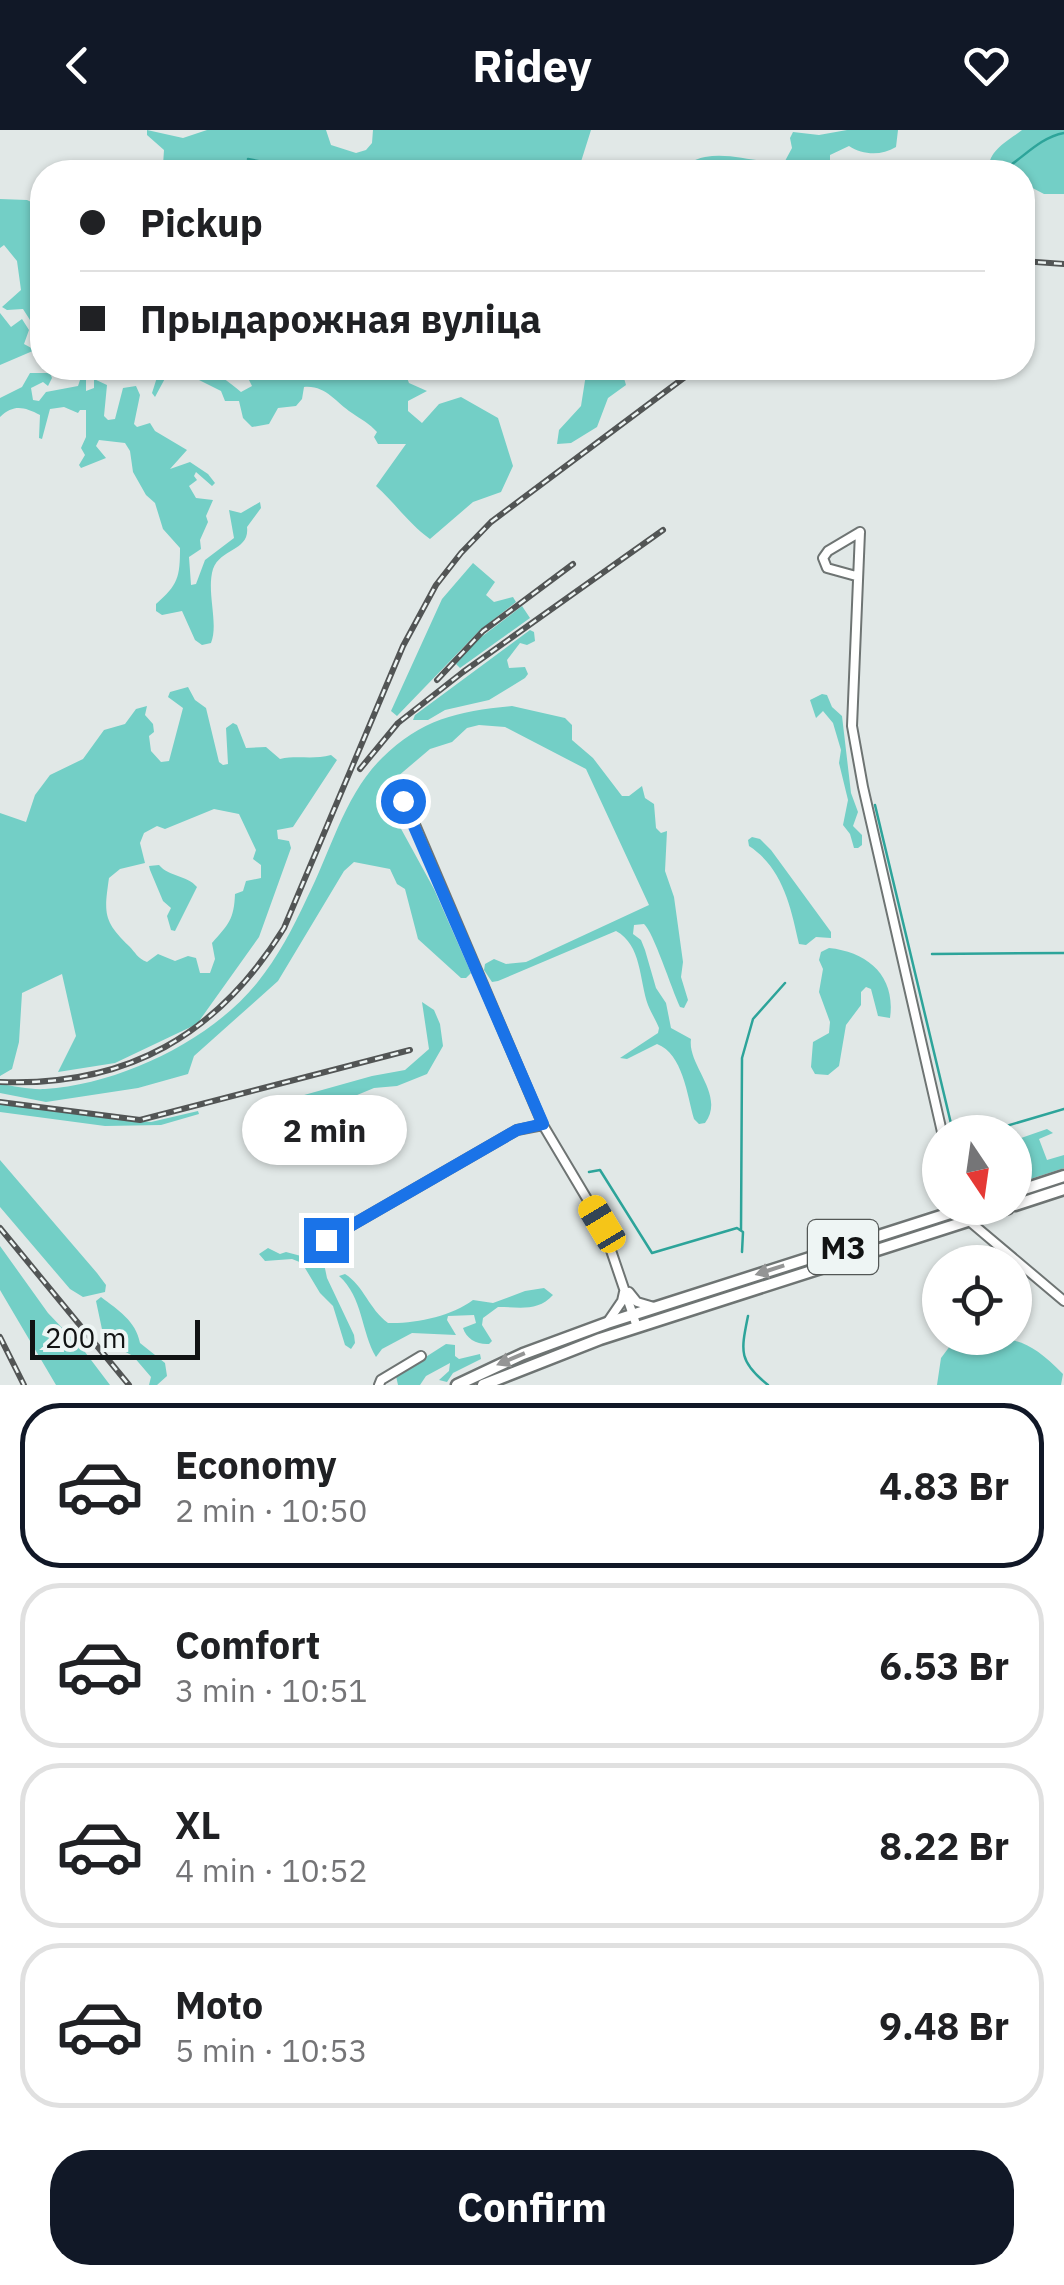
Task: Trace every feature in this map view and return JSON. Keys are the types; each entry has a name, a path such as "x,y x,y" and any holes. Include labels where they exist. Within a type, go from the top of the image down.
{"main road":[{"path":"1032,1186 1064,1176"},
{"name":"М3","path":"1032,1199 1064,1189"},
{"name":"М3","path":"457,1385 506,1360 607,1323 922,1224"},
{"name":"М3","path":"483,1385 561,1352 925,1225"}],"street":[{"path":"856,576 834,572 827,568 824,558 828,551 860,532 852,681 855,746 938,1115"},
{"path":"402,794 543,1124 602,1224 637,1327"},
{"path":"326,1240 517,1130 543,1124"},
{"path":"980,1225 1064,1301"},
{"path":"625,1287 637,1302 654,1307"},
{"path":"607,1323 622,1301 625,1287"},
{"path":"379,1385 380,1380 421,1356"}],"shaded area":[{"path":"147,130 183,138 207,130 326,130 331,145 356,153 372,143 373,130 591,130 582,160 163,160 164,150 147,135"},
{"path":"847,130 898,130 896,147 884,152 860,151 849,146 830,155 830,160 786,160 792,148 793,132 819,135"},
{"path":"1022,130 1064,130 1064,194 1044,194 1035,189 1035,160 990,160"},
{"path":"715,156 757,160 696,160"},
{"path":"0,199 30,201 30,320 23,309 2,307 21,290 17,261 4,245 0,248"},
{"path":"0,313 11,327 22,319 29,330 24,344 30,352 0,365"},
{"path":"30,373 30,380 51,380 48,386 43,382 31,388 33,400 39,401 46,392 78,386 80,380 86,380 86,391 94,388 96,380 107,385 104,416 108,420 115,419 123,388 136,386 140,395 134,424 137,427 150,423 155,431 187,450 170,469 190,462 215,483 212,486 196,472 197,480 189,486 196,498 213,500 200,540 201,549 189,557 191,585 196,584 205,560 234,538 229,510 241,513 260,502 261,508 247,527 244,541 213,569 211,643 202,645 195,640 182,611 162,615 156,611 156,604 176,580 180,548 163,529 155,503 133,472 125,443 99,440 96,446 106,458 81,468 86,410 78,413 64,407 50,409 42,439 39,438 40,415 19,408 0,417 0,398 22,387"},
{"path":"156,380 164,380 155,397 152,393"},
{"path":"199,380 225,380 241,392 252,386 249,380 408,380 427,391 408,401 408,411 422,423 439,404 461,397 498,418 513,466 501,492 473,502 430,539 376,486 406,444 378,444 374,429 324,391 312,387 304,387 296,406 278,408 269,424 252,427 243,418 239,401 225,401 221,391"},
{"path":"585,380 625,380 626,385 608,398 597,427 571,443 557,444 559,430 581,406"},
{"path":"473,563 495,582 486,595 494,602 513,597 516,602 480,630 397,716 391,711 442,599"},
{"path":"522,606 530,618 460,668 456,664 476,641"},
{"path":"530,630 535,641 520,643 507,660 509,668 525,667 525,678 489,700 445,710 428,720 413,720 415,715"},
{"path":"188,687 195,700 206,708 223,765 228,764 226,728 233,723 246,748 266,747 280,759 331,755 337,760 293,827 277,830 278,839 289,841 291,848 259,937 197,1024 115,1063 58,1072 76,1036 62,974 22,993 19,1042 12,1069 0,1076 0,813 26,822 35,795 50,775 83,759 104,730 125,724 136,709 147,706 145,715 154,732 149,736 151,751 161,762 169,761 183,708 168,697 170,692","holes":["214,809 239,814 256,850 253,859 261,865 261,878 246,881 243,891 235,894 229,921 212,943 215,959 210,973 200,973 196,958 188,956 175,961 158,954 147,962 141,959 107,916 109,878 120,869 145,863 140,843 144,833 157,826 165,829"]},
{"path":"827,695 842,716 851,793 858,812 853,826 862,835 858,848 854,848 843,825 848,800 833,723 823,711 816,718 810,700"},
{"path":"512,706 565,718 572,725 572,740 593,758 622,796 629,796 642,786 645,798 654,804 656,828 661,833 667,831 665,871 674,897 683,962 681,977 688,1000 684,1008 680,1007 648,929 644,924 634,925 633,934 641,940 656,988 666,1003 671,1028 691,1039 694,1059 711,1102 705,1123 694,1119 683,1076 666,1049 657,1044 627,1059 620,1058 658,1033 659,1028 648,1005 635,954 616,931 498,981 492,982 484,970 485,964 494,959 506,964 526,962 649,905 586,769 505,727 479,725 467,728 452,742 430,749 397,777 388,805 434,889 471,973 466,978 461,978 418,939 405,889 397,884 390,869 354,862 344,871 278,981 194,1056 188,1074 138,1088 46,1102 0,1093 0,1084 45,1089 133,1069 215,1023 257,983 278,953 348,806 382,758 411,734 442,719"},
{"path":"752,837 771,850 831,932 831,938 816,937 806,945 799,944 784,890 770,866 749,846"},
{"path":"159,865 197,887 175,931 171,930 167,916 171,908 163,901 149,866"},
{"path":"829,948 867,961 884,978 891,1003 890,1018 878,1016 871,989 866,987 861,992 861,1005 846,1025 839,1066 828,1075 815,1074 811,1067 813,1042 829,1033 830,1022 819,992 823,969 819,960 821,952"},
{"path":"422,1002 434,1010 443,1046 427,1074 350,1098 297,1097 405,1070 429,1049"},
{"path":"0,1104 151,1122 198,1111 199,1114 161,1125 105,1126 0,1112"},
{"path":"1047,1129 1053,1133 1039,1139 1047,1160 1064,1155 1064,1168 1032,1178 1032,1134"},
{"path":"0,1160 97,1273 106,1285 105,1292 83,1297 70,1289 0,1207"},
{"path":"310,1237 322,1254 327,1278 354,1335 351,1349 345,1345 333,1306 302,1263 292,1259 265,1261 259,1254 268,1248 280,1254 301,1256 305,1250 302,1240"},
{"path":"0,1246 48,1313 110,1385 56,1385 0,1290"},
{"path":"345,1274 388,1323 433,1318 473,1300 493,1303 525,1291 544,1288 553,1295 535,1306 498,1307 483,1318 482,1325 492,1341 489,1344 473,1340 465,1332 463,1328 476,1323 474,1315 448,1316 456,1335 412,1333 382,1349 376,1357 353,1294 339,1276"},
{"path":"101,1297 130,1322 140,1343 165,1363 167,1376 157,1385 149,1385 151,1377 133,1356 111,1344 103,1334 96,1301"},
{"path":"446,1344 455,1345 455,1356 459,1359 480,1354 481,1359 453,1373 447,1382 439,1380 449,1371 450,1363 426,1376 420,1385 398,1385 396,1376"},
{"path":"1032,1348 1063,1374 1061,1385 937,1385 941,1358 1032,1355"}],"waterway":[{"path":"1016,160 1038,144 1064,133"},
{"path":"248,159 253,160"},
{"path":"875,805 949,1115"},
{"path":"932,954 1064,953"},
{"path":"741,1230 742,1058 753,1019 785,983"},
{"path":"1032,1118 1064,1109"},
{"path":"589,1172 600,1170 652,1253 737,1228 743,1232 742,1252"},
{"path":"748,1316 744,1355 751,1369 768,1385"}],"railway":[{"path":"1035,262 1064,264"},
{"path":"0,1082 89,1075 128,1064 165,1047 230,998 284,928 403,646 436,585 491,522 681,380"},
{"path":"360,769 398,723 663,530"},
{"path":"437,680 483,631 573,564"},
{"path":"0,1102 140,1120 410,1050"},
{"path":"0,1228 129,1385"},
{"path":"0,1337 24,1385"}],"route":[{"path":"326,1240 463,1164 472,1154 517,1130 543,1124 403,801"}]}
